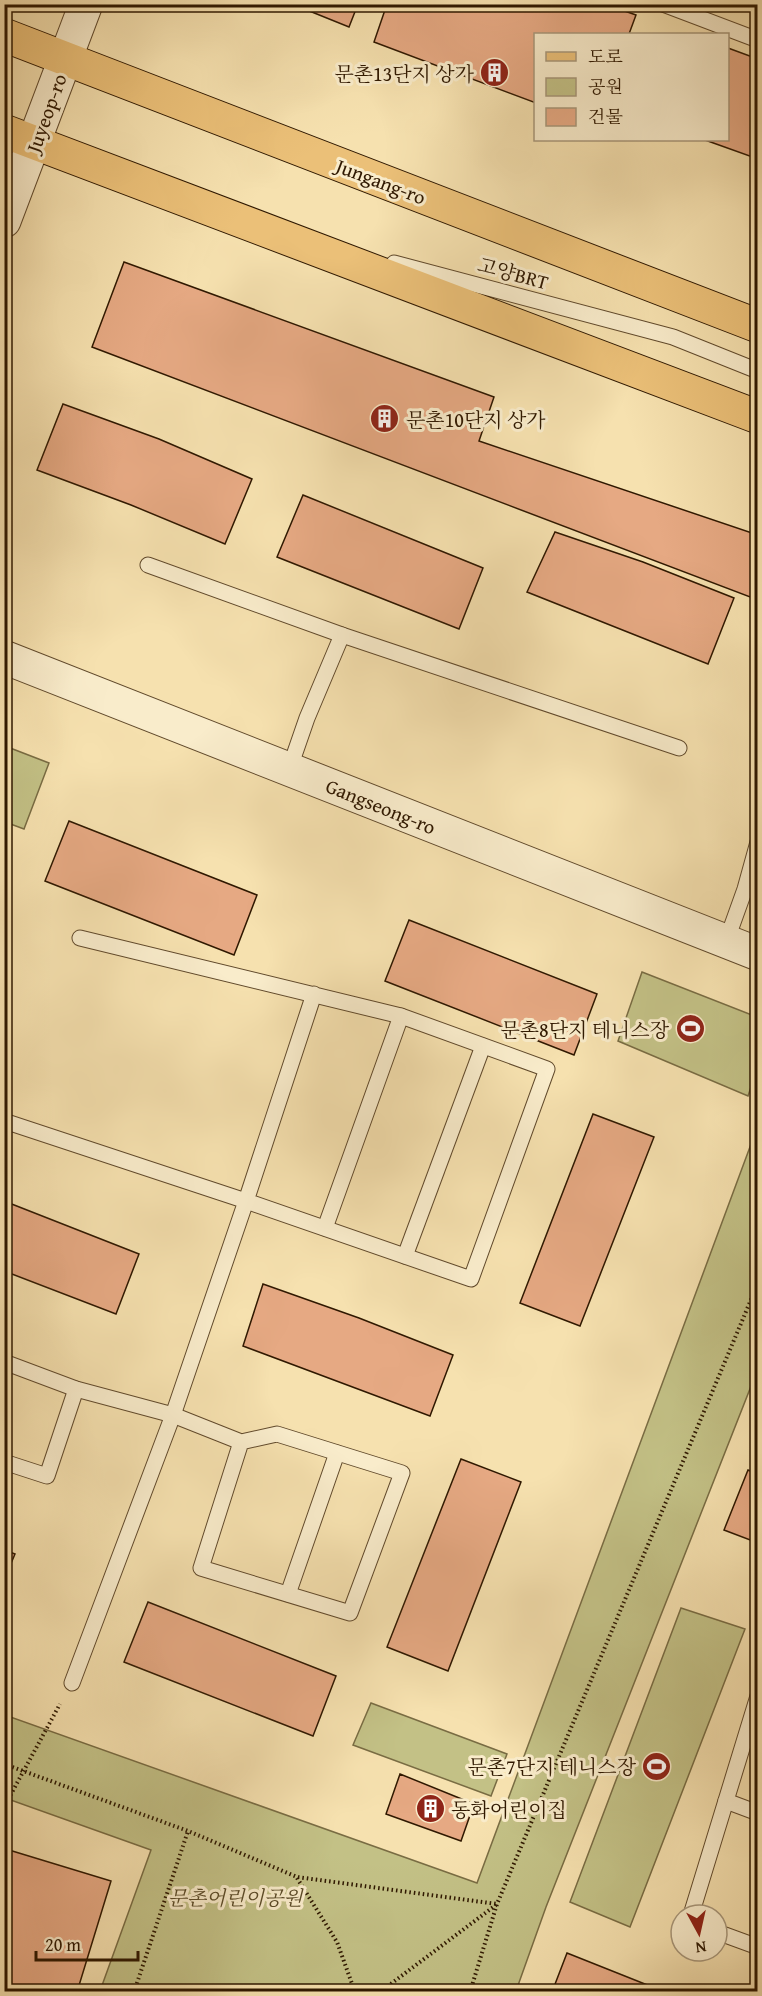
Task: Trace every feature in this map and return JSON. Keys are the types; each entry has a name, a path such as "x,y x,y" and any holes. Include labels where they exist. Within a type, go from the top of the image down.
{"main road":[{"name":"Jungang-ro","path":"4,35 752,325"},
{"path":"4,131 758,417"}],"street":[{"name":"Juyeop-ro","path":"4,221 86,4"},
{"name":"Gangseong-ro","path":"4,657 758,954"}],"lane":[{"path":"663,4 758,40"},
{"name":"고양BRT","path":"255,227 673,337 758,371"},
{"path":"148,565 342,635 679,748"},
{"path":"289,770 307,718 342,635"},
{"path":"726,942 745,889 758,842"},
{"path":"4,1121 471,1279 548,1069 401,1016 80,938"},
{"path":"72,1683 173,1415 314,994"},
{"path":"325,1228 401,1016"},
{"path":"405,1256 483,1046"},
{"path":"4,1362 76,1389 173,1415 241,1442 277,1434 402,1473 350,1613 201,1568 241,1442"},
{"path":"4,1462 47,1476 76,1389"},
{"path":"288,1594 337,1453"},
{"path":"696,1903 758,1696"},
{"path":"726,1801 758,1813"},
{"path":"729,1936 758,1947"}],"path":[{"path":"470,1992 497,1904 758,1283"},
{"path":"4,1807 72,1683"},
{"path":"4,1764 188,1831 297,1877 497,1904"},
{"path":"135,1992 188,1831"},
{"path":"297,1877 336,1942 355,1992"},
{"path":"380,1992 497,1904"}],"green space":[{"path":"5,746 49,763 24,829 5,822"},
{"name":"문촌8단지 테니스장","path":"642,972 757,1017 757,1069 748,1096 618,1041"},
{"name":"문촌어린이공원","path":"757,1128 757,1371 546,1907 516,1991 100,1991 151,1850 5,1798 5,1715 477,1883"},
{"name":"문촌7단지 테니스장","path":"681,1608 745,1629 630,1927 570,1902"},
{"path":"371,1703 507,1754 491,1796 353,1745"}],"building":[{"path":"292,4 358,4 349,27"},
{"name":"문촌13단지 상가","path":"387,4 605,4 636,15 629,33 534,33 534,102 374,42"},
{"path":"729,48 758,59 758,159 708,141 729,141"},
{"name":"문촌10단지 상가","path":"124,262 494,397 479,441 758,535 758,600 92,347"},
{"path":"63,404 159,439 252,479 225,544 131,505 37,470"},
{"path":"303,495 483,568 459,629 277,557"},
{"path":"555,532 643,562 734,598 708,664 527,592"},
{"path":"69,821 257,895 234,955 45,881"},
{"path":"409,920 597,994 574,1055 385,981"},
{"path":"593,1114 654,1137 580,1326 520,1303"},
{"path":"4,1201 139,1254 116,1314 4,1271"},
{"path":"263,1284 453,1355 430,1416 243,1346"},
{"path":"461,1459 521,1482 448,1671 387,1647"},
{"path":"748,1470 758,1474 758,1543 724,1530"},
{"path":"4,1550 15,1554 4,1580"},
{"path":"148,1602 336,1676 313,1736 124,1662"},
{"name":"동화어린이집","path":"400,1774 474,1804 461,1841 386,1814"},
{"path":"9,1850 111,1881 77,1992 4,1992 4,1865"},
{"path":"567,1953 665,1992 552,1992"}],"place":[{"name":"문촌13단지 상가","path":"495,73"},
{"name":"문촌10단지 상가","path":"385,419"},
{"name":"문촌8단지 테니스장","path":"690,1029"},
{"name":"문촌7단지 테니스장","path":"657,1766"},
{"name":"동화어린이집","path":"430,1809"}]}
